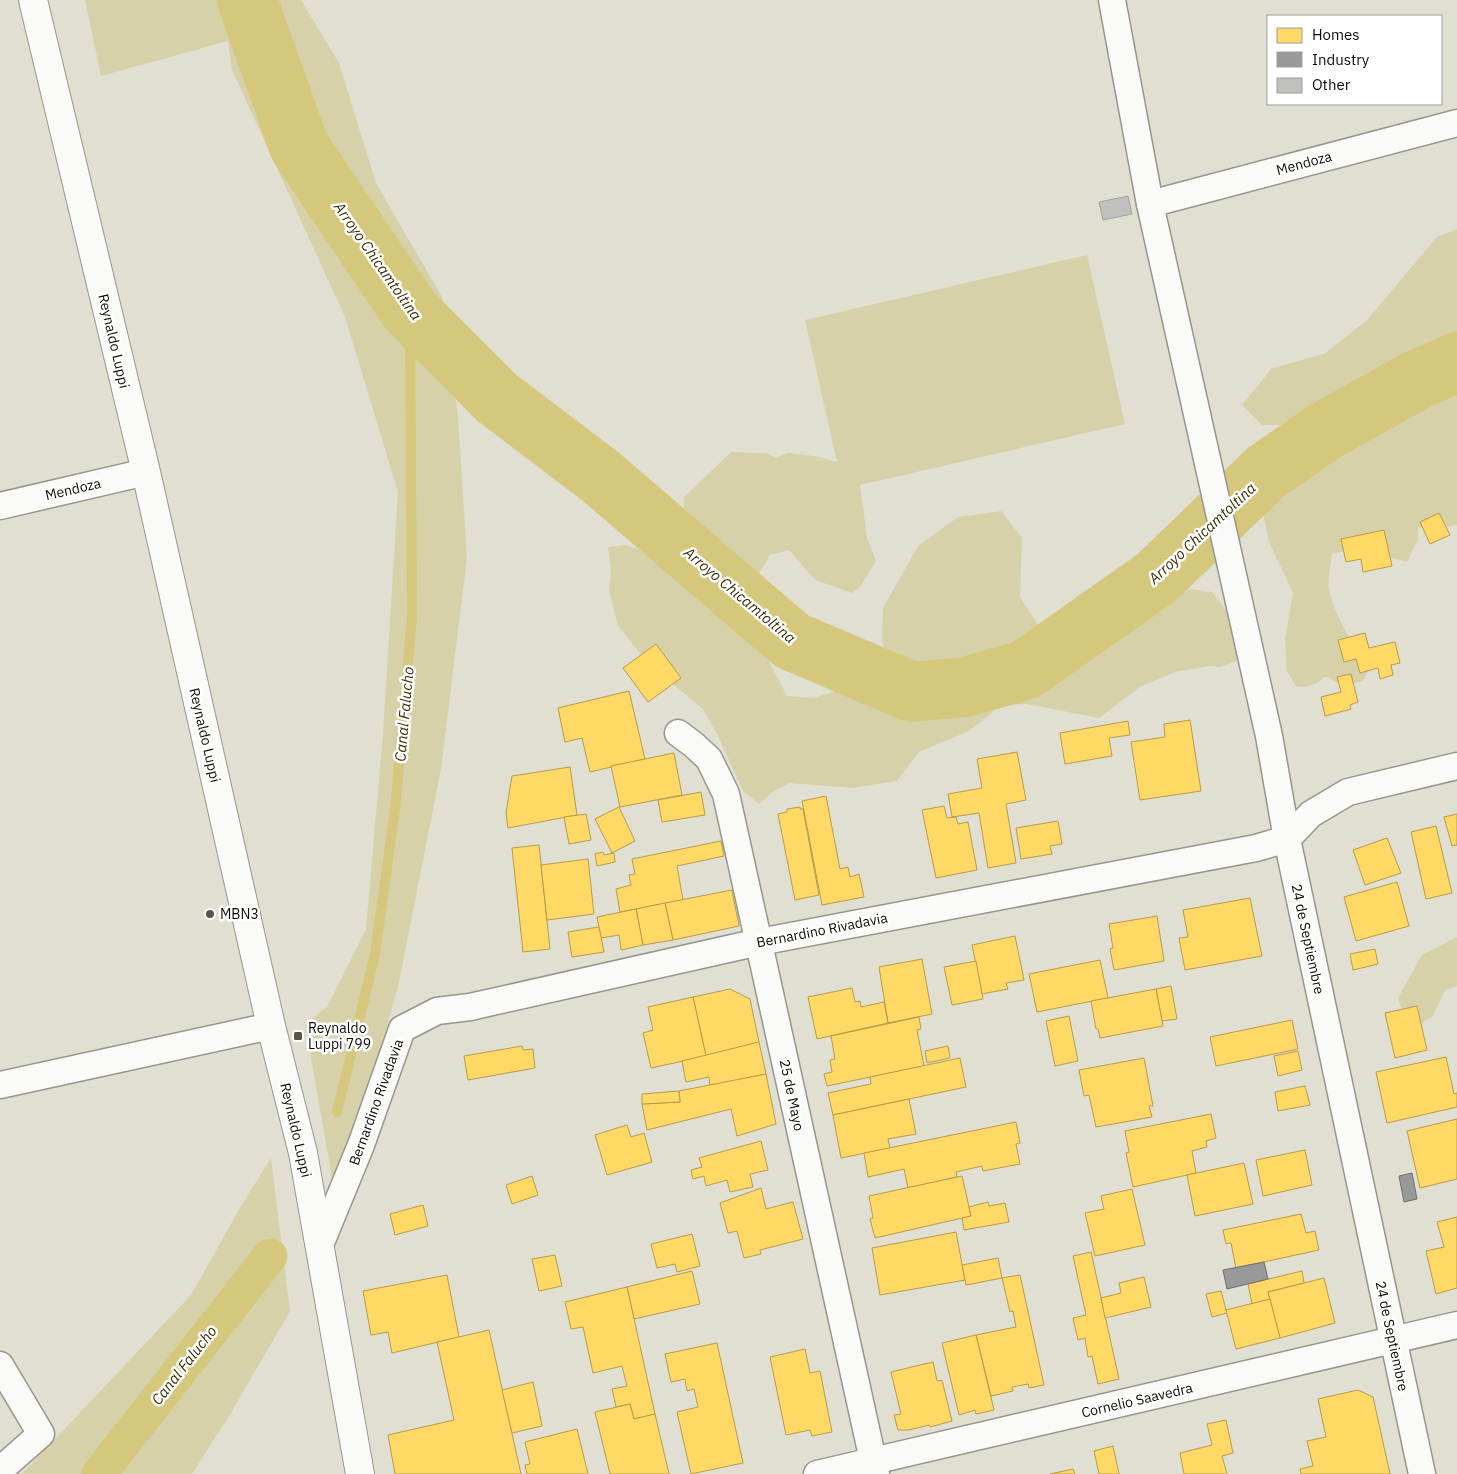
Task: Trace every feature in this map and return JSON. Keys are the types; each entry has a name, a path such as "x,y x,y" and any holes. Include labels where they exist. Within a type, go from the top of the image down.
{"street":[{"name":"Reynaldo Luppi","path":"33,0 146,472 271,1026 303,1153 360,1474"},
{"name":"24 de Septiembre","path":"1112,0 1150,204 1268,736 1422,1474"},
{"name":"Mendoza","path":"1150,204 1457,122"},
{"name":"Mendoza","path":"0,506 146,472"},
{"name":"25 de Mayo","path":"678,732 709,760 726,794 874,1468"},
{"path":"1288,839 1311,814 1348,792 1457,766"},
{"name":"Bernardino Rivadavia","path":"320,1245 361,1145 402,1029 437,1011 470,1007 758,942 1256,848 1288,839"},
{"path":"0,1085 271,1026"},
{"name":"Cornelio Saavedra","path":"817,1474 874,1468 1457,1325"},
{"path":"0,1364 41,1434 0,1470"}],"shaded area":[{"path":"85,0 301,0 339,63 376,183 442,297 458,417 467,558 441,769 398,987 372,1078 334,1189 305,1024 327,1007 366,929 383,734 398,492 345,317 232,70 228,41 101,76"},
{"path":"1457,229 1457,525 1437,528 1418,527 1418,539 1407,562 1357,549 1332,554 1328,581 1335,610 1356,648 1370,665 1364,680 1345,687 1328,677 1324,677 1318,683 1306,687 1296,686 1287,671 1285,639 1293,593 1269,542 1263,513 1278,491 1298,475 1284,425 1262,425 1242,405 1272,368 1324,354 1366,321 1437,237"},
{"path":"1087,255 1125,424 860,485 867,538 876,561 860,587 852,593 815,580 789,550 770,555 756,579 755,635 787,696 814,698 891,673 882,639 883,608 918,546 958,517 1001,511 1022,538 1020,597 1041,629 1063,655 1091,650 1190,589 1212,592 1229,614 1240,657 1236,661 1220,667 1210,666 1175,672 1140,687 1099,718 1026,704 1001,705 969,731 919,752 897,781 852,788 790,783 774,791 759,804 743,791 718,736 703,709 650,665 618,626 609,590 611,570 608,547 625,545 642,550 683,523 684,497 731,452 766,453 776,458 788,453 815,456 837,462 805,320"},
{"path":"1457,937 1457,986 1445,990 1433,1016 1415,1027 1407,1025 1398,998 1422,955"},
{"path":"271,1158 290,1311 231,1413 192,1474 22,1474 191,1295 241,1206"}],"building: Homes":[{"path":"1439,513 1450,535 1430,544 1420,522"},
{"path":"1384,530 1392,566 1363,572 1361,559 1346,562 1341,539"},
{"path":"1365,633 1369,648 1395,642 1400,663 1391,665 1393,675 1380,679 1378,668 1360,673 1356,659 1344,662 1338,640"},
{"path":"656,644 681,678 648,702 623,668"},
{"path":"1351,674 1358,702 1350,705 1351,709 1325,716 1321,697 1341,692 1337,677"},
{"path":"629,691 645,759 590,772 582,738 565,742 558,708"},
{"path":"1190,720 1201,791 1140,800 1131,742 1165,737 1164,724"},
{"path":"1128,721 1130,735 1109,738 1112,756 1065,764 1060,733"},
{"path":"1017,752 1026,800 1006,804 1016,863 988,868 979,813 952,817 948,794 982,788 977,759"},
{"path":"674,753 682,795 620,807 611,766"},
{"path":"570,767 577,815 508,828 506,813 512,776"},
{"path":"701,792 705,815 662,822 658,800"},
{"path":"826,796 840,869 848,867 850,877 859,874 864,897 822,905 802,801"},
{"path":"944,806 947,818 956,817 958,824 968,822 977,870 936,878 922,810"},
{"path":"619,807 635,841 612,853 595,819"},
{"path":"800,807 800,809 803,809 819,895 795,900 778,814 787,812 787,809"},
{"path":"586,814 591,840 569,844 564,817"},
{"path":"1457,814 1457,845 1452,846 1444,817"},
{"path":"1058,821 1062,844 1050,846 1052,854 1021,859 1016,828"},
{"path":"1436,826 1452,893 1426,899 1411,832"},
{"path":"1387,838 1401,873 1365,885 1353,850"},
{"path":"721,841 724,856 677,866 683,900 620,912 616,889 631,885 629,875 635,874 632,859"},
{"path":"539,845 550,949 523,952 512,848"},
{"path":"603,852 604,855 614,853 615,862 597,866 595,854"},
{"path":"588,859 594,914 547,920 541,865"},
{"path":"1397,882 1409,926 1356,941 1344,897"},
{"path":"732,890 739,926 673,940 665,903"},
{"path":"1250,898 1262,956 1185,970 1179,938 1188,937 1183,910"},
{"path":"665,903 673,940 643,945 636,909"},
{"path":"636,909 643,945 621,950 619,935 601,938 597,917"},
{"path":"1157,916 1164,961 1114,970 1110,949 1113,948 1109,924"},
{"path":"599,927 604,952 572,957 568,932"},
{"path":"1015,936 1024,980 1006,983 1008,989 982,994 972,945"},
{"path":"1375,949 1378,964 1353,970 1350,954"},
{"path":"922,959 932,1014 888,1023 879,967"},
{"path":"1100,960 1108,998 1037,1012 1029,974"},
{"path":"976,961 983,999 952,1005 944,967"},
{"path":"1171,986 1177,1019 1162,1021 1156,989"},
{"path":"852,988 855,1002 860,1001 861,1007 884,1002 888,1023 817,1039 808,997"},
{"path":"730,989 750,999 759,1042 706,1056 693,997"},
{"path":"1156,989 1163,1026 1100,1038 1098,1029 1096,1029 1091,1001"},
{"path":"693,997 706,1056 651,1068 643,1033 653,1030 648,1007"},
{"path":"1417,1006 1427,1050 1395,1058 1385,1013"},
{"path":"1069,1016 1078,1061 1055,1066 1046,1021"},
{"path":"919,1017 921,1029 917,1030 924,1066 827,1086 824,1074 832,1072 830,1060 835,1059 831,1036"},
{"path":"1292,1020 1298,1049 1216,1066 1210,1037"},
{"path":"759,1042 766,1074 710,1086 709,1077 686,1082 682,1061"},
{"path":"522,1046 523,1050 533,1049 535,1068 468,1080 464,1056"},
{"path":"948,1046 950,1058 927,1063 925,1051"},
{"path":"1298,1051 1302,1070 1278,1076 1274,1056"},
{"path":"1446,1057 1454,1094 1457,1093 1457,1107 1387,1123 1376,1072"},
{"path":"960,1058 966,1087 833,1115 828,1093 871,1084 870,1077"},
{"path":"1144,1058 1153,1106 1149,1106 1152,1117 1096,1127 1089,1095 1084,1096 1079,1070"},
{"path":"766,1074 776,1124 737,1136 731,1109 647,1130 642,1104 680,1102 679,1091"},
{"path":"1305,1086 1310,1105 1278,1111 1275,1092"},
{"path":"679,1091 680,1102 642,1104 642,1094"},
{"path":"909,1099 916,1134 888,1139 890,1148 841,1158 833,1115"},
{"path":"1211,1114 1216,1138 1206,1141 1207,1147 1192,1151 1196,1173 1133,1187 1126,1153 1129,1152 1125,1131"},
{"path":"1457,1119 1457,1179 1420,1188 1407,1131"},
{"path":"1016,1122 1020,1143 1016,1144 1020,1164 983,1171 982,1166 956,1172 957,1177 908,1188 904,1169 868,1177 864,1153"},
{"path":"627,1125 631,1137 644,1133 652,1162 607,1175 595,1135"},
{"path":"761,1141 768,1170 750,1174 753,1187 730,1192 727,1180 706,1186 704,1176 693,1179 691,1170 702,1167 699,1158"},
{"path":"1305,1150 1312,1185 1263,1196 1256,1160"},
{"path":"1244,1163 1253,1204 1195,1216 1187,1175"},
{"path":"532,1176 538,1195 512,1204 506,1185"},
{"path":"962,1176 971,1216 875,1238 870,1219 873,1218 869,1196"},
{"path":"761,1188 766,1209 793,1202 803,1239 760,1250 761,1254 744,1258 737,1231 728,1233 720,1203"},
{"path":"1132,1189 1145,1245 1095,1256 1085,1213 1104,1209 1101,1196"},
{"path":"988,1202 989,1206 1005,1203 1009,1222 964,1230 962,1218 971,1216 969,1207"},
{"path":"423,1205 428,1226 395,1235 390,1214"},
{"path":"1301,1214 1306,1233 1315,1231 1319,1250 1236,1268 1231,1243 1226,1244 1223,1230"},
{"path":"1457,1217 1457,1288 1436,1294 1426,1251 1444,1247 1437,1222"},
{"path":"956,1232 965,1280 880,1295 872,1248"},
{"path":"692,1234 700,1266 677,1272 675,1264 657,1268 651,1244"},
{"path":"1091,1252 1119,1379 1098,1384 1092,1356 1088,1357 1085,1338 1078,1340 1073,1318 1086,1315 1073,1256"},
{"path":"555,1255 562,1286 539,1291 532,1259"},
{"path":"998,1258 1002,1278 966,1285 962,1265"},
{"path":"692,1271 700,1304 634,1319 627,1287"},
{"path":"1302,1271 1304,1283 1268,1292 1270,1299 1252,1304 1248,1284"},
{"path":"447,1275 459,1337 392,1353 388,1332 371,1335 363,1291"},
{"path":"1020,1275 1044,1385 1029,1388 1028,1384 1012,1387 1013,1391 991,1396 976,1335 1016,1327 1013,1311 1010,1312 1002,1278"},
{"path":"1144,1277 1151,1307 1105,1318 1101,1298 1121,1293 1119,1283"},
{"path":"1324,1278 1335,1323 1280,1338 1268,1292"},
{"path":"627,1287 655,1414 634,1419 630,1404 616,1407 612,1389 627,1386 622,1366 593,1373 583,1327 571,1329 565,1302"},
{"path":"1221,1291 1227,1313 1212,1317 1206,1294"},
{"path":"1270,1299 1280,1338 1236,1349 1226,1310"},
{"path":"489,1330 521,1474 395,1474 388,1435 454,1420 437,1342"},
{"path":"976,1335 994,1410 976,1414 975,1410 959,1415 942,1343"},
{"path":"717,1343 743,1463 691,1474 677,1412 698,1407 694,1389 687,1391 685,1379 671,1382 665,1354"},
{"path":"805,1349 810,1373 820,1371 832,1432 812,1436 810,1430 786,1435 770,1357"},
{"path":"933,1362 937,1381 942,1380 952,1421 930,1427 929,1425 909,1430 898,1430 894,1415 901,1414 891,1372"},
{"path":"533,1382 542,1426 512,1433 502,1390"},
{"path":"1358,1390 1373,1397 1390,1474 1301,1474 1300,1469 1313,1466 1307,1441 1326,1437 1318,1399"},
{"path":"630,1404 634,1419 655,1414 669,1474 610,1474 595,1412"},
{"path":"1226,1420 1233,1453 1222,1456 1227,1474 1184,1474 1180,1453 1212,1445 1207,1424"},
{"path":"577,1429 588,1474 527,1474 525,1465 530,1464 525,1442"},
{"path":"1113,1446 1119,1474 1099,1474 1094,1451"},
{"path":"1073,1469 1075,1474 1050,1474"}],"building: Industry":[{"path":"1412,1173 1417,1199 1404,1202 1399,1176"},
{"path":"1264,1262 1268,1279 1227,1289 1223,1270"}],"building: Other":[{"path":"1128,196 1132,214 1103,220 1099,202"}],"waterway":[{"name":"Arroyo Chicamtoltina","path":"247,0 299,146 410,311 497,398 600,476 792,641 912,692 965,687 1025,670 1156,578 1266,472 1325,431 1415,381 1457,362"},
{"name":"Canal Falucho","path":"337,1112 375,954 395,810 412,617 410,311"},
{"name":"Canal Falucho","path":"99,1474 270,1256"}],"place":[{"name":"MBN3","path":"210,914"},
{"name":"Reynaldo Luppi 799","path":"298,1036"}]}
